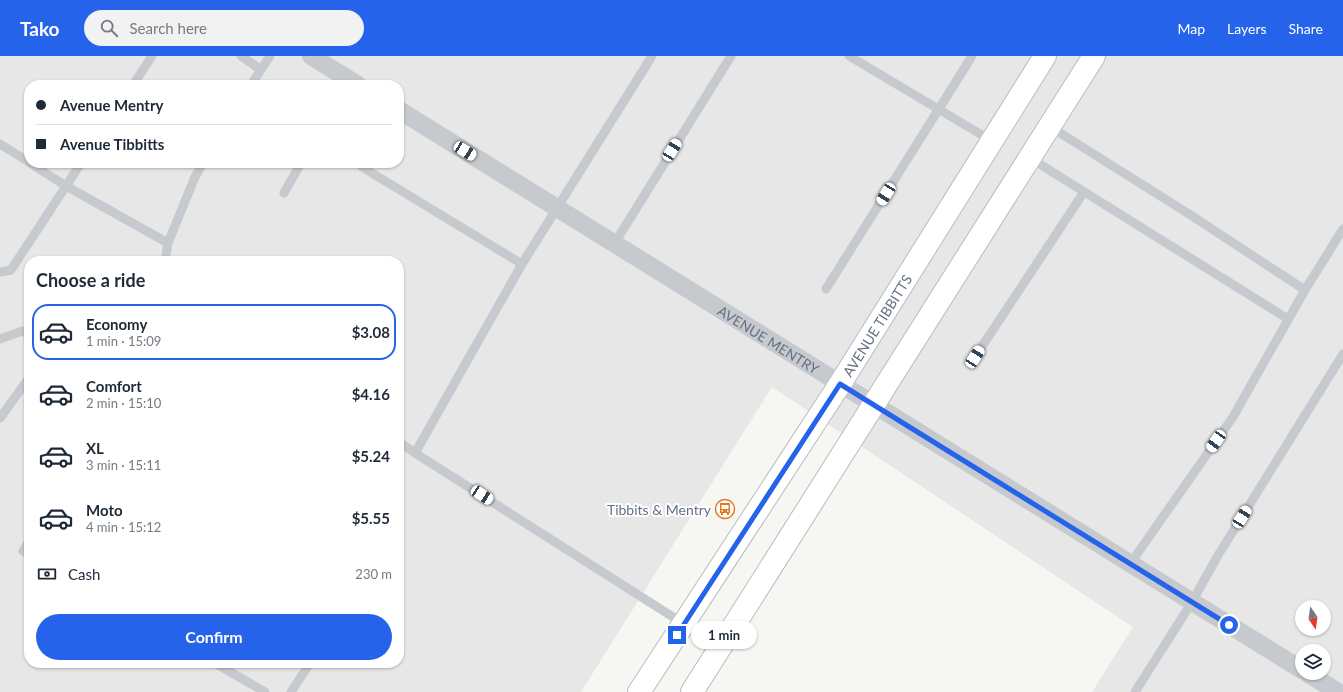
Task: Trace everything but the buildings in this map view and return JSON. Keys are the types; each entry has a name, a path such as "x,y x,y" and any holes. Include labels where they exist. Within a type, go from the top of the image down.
{"street":[{"path":"312,56 350,80"},
{"name":"AVENUE TIBBITTS","path":"639,692 840,384 1045,56"},
{"path":"692,692 1094,56"},
{"name":"AVENUE MENTRY","path":"404,113 1295,666"},
{"path":"1318,680 1338,692"}],"lane":[{"path":"136,80 152,56"},
{"path":"241,56 260,69"},
{"path":"254,80 270,56"},
{"path":"415,452 522,264 652,56"},
{"path":"614,244 731,56"},
{"path":"849,56 992,141"},
{"path":"826,289 972,56"},
{"path":"1049,126 1189,214 1305,290"},
{"path":"0,144 24,160"},
{"path":"1029,157 1288,319"},
{"path":"37,168 66,186 168,243"},
{"path":"0,272 11,270 78,168"},
{"path":"165,256 168,243 200,168"},
{"path":"284,193 298,168"},
{"path":"367,168 522,264"},
{"path":"975,357 1084,192"},
{"path":"1130,564 1232,417 1305,290 1343,229"},
{"path":"0,339 22,331 24,332"},
{"path":"1135,692 1192,602 1217,557 1343,354"},
{"path":"0,418 24,385"},
{"path":"404,445 684,624"},
{"path":"225,668 266,692"},
{"path":"291,692 307,668"}],"shaded area":[{"path":"0,56 1343,56 1343,692 1092,692 1133,627 772,387 581,692 0,692"}],"place":[{"name":"Tibbits & Mentry","path":"725,509"}],"route":[{"path":"677,635 840,384 1229,625"}]}
